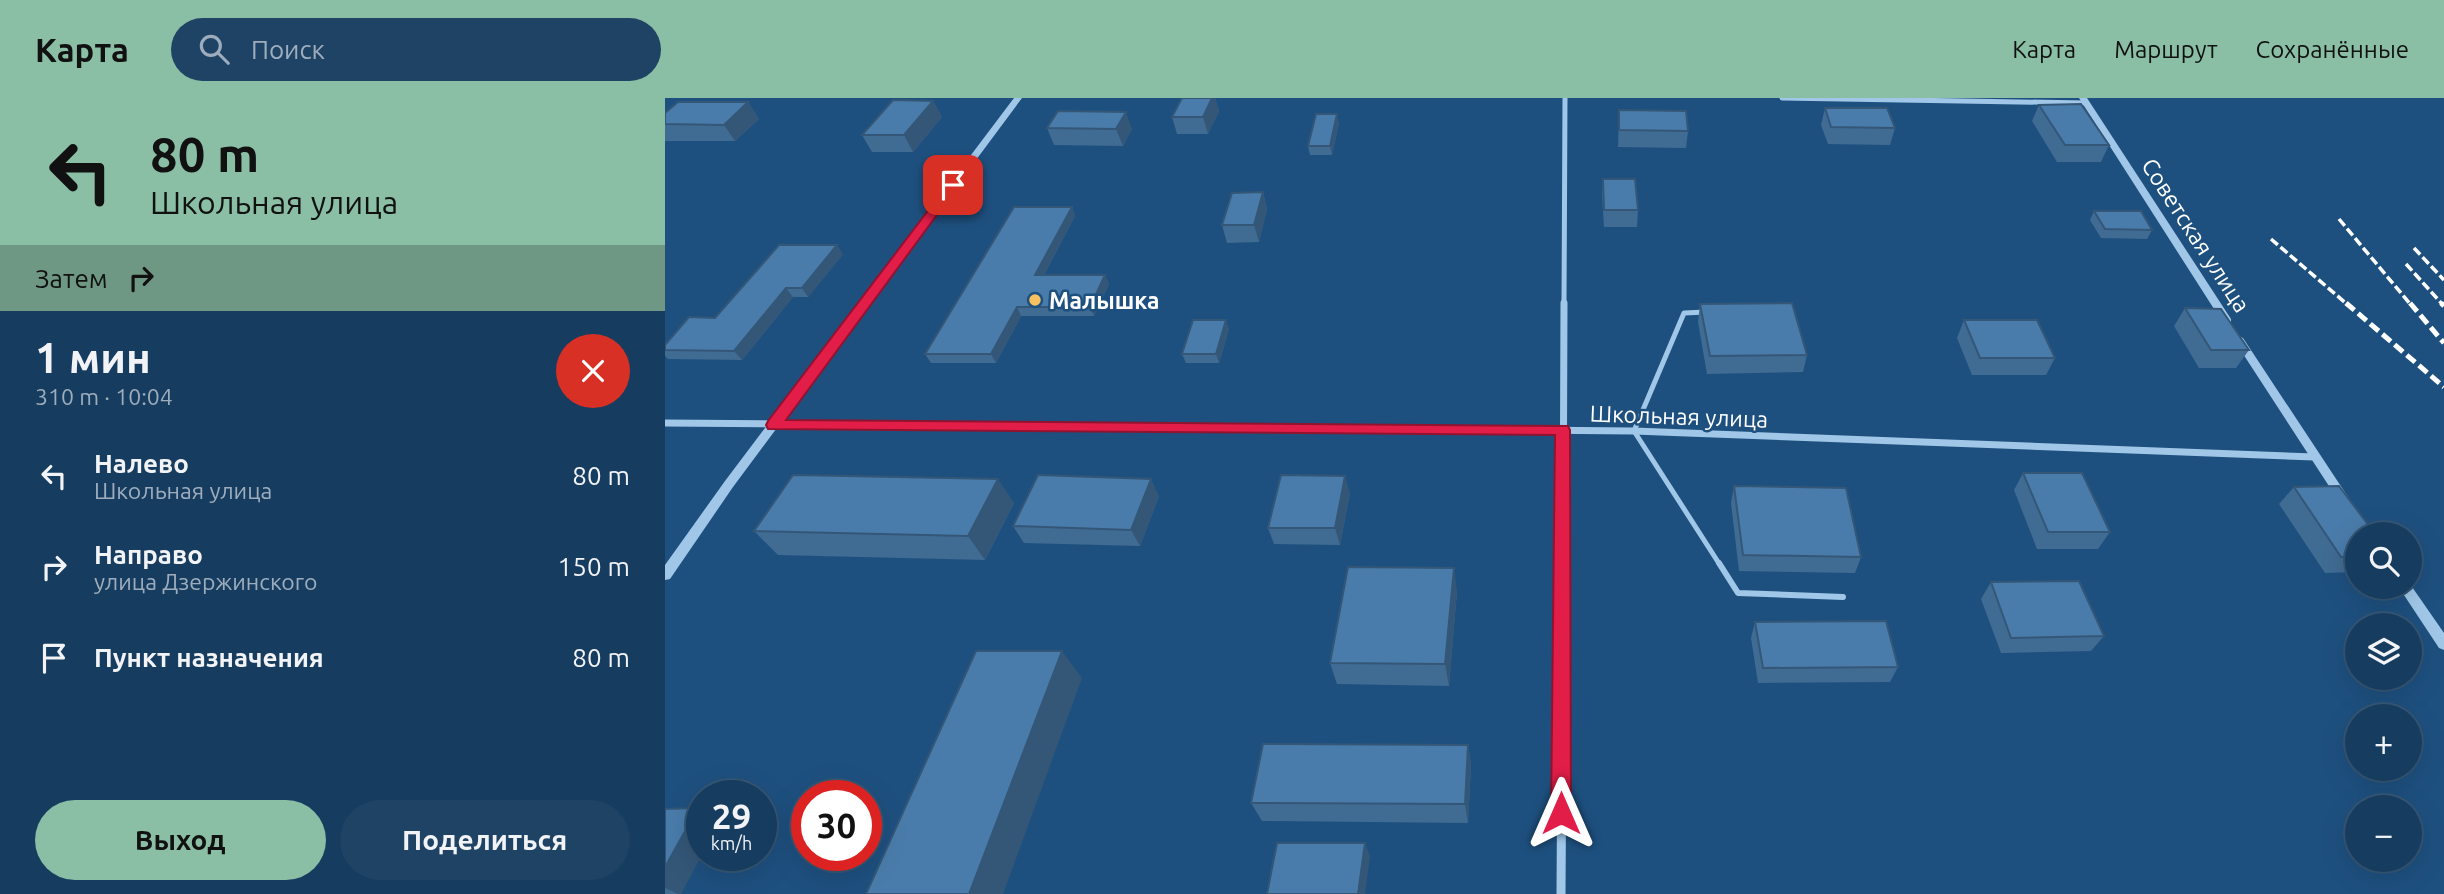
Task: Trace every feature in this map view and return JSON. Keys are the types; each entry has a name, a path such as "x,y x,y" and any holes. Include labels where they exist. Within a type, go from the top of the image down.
{"street":[{"path":"665,575 1018,98"},
{"path":"1561,894 1565,98"},
{"path":"1782,98 2085,100"},
{"name":"Советская улица","path":"2085,100 2314,457 2353,512"},
{"name":"Школьная улица","path":"665,422 1634,431 2314,457"},
{"path":"2413,599 2444,644"}],"lane":[{"path":"1711,312 1684,313 1634,431 1738,593 1843,597"}],"building":[{"path":"1182,98 1212,98 1203,117 1172,117"},
{"path":"893,100 933,101 904,135 862,135"},
{"path":"678,102 748,102 724,125 665,124 665,113"},
{"path":"2081,104 2109,145 2065,145 2039,105"},
{"path":"1825,108 1887,108 1895,128 1831,127"},
{"path":"1619,110 1686,111 1688,131 1619,130"},
{"path":"1058,111 1126,112 1116,129 1047,128"},
{"path":"1316,114 1337,114 1330,146 1308,146"},
{"path":"1603,179 1635,179 1638,210 1604,210"},
{"path":"1263,192 1254,225 1222,225 1232,193"},
{"name":"Малышка","path":"1014,207 1072,207 1035,275 1105,275 1090,307 1017,307 991,354 925,354"},
{"path":"2094,211 2141,211 2152,230 2105,229"},
{"path":"779,245 837,245 802,288 786,288 734,351 665,350 665,345 689,317 715,318"},
{"path":"1792,303 1807,355 1710,356 1700,304"},
{"path":"2185,308 2221,309 2249,350 2211,350"},
{"path":"1193,320 1226,320 1216,354 1182,354"},
{"path":"1964,320 2037,320 2055,358 1980,358"},
{"path":"2023,473 2082,473 2110,532 2048,532"},
{"path":"793,475 998,479 968,536 754,531"},
{"path":"1038,475 1151,479 1131,530 1013,526"},
{"path":"1281,475 1345,476 1335,528 1268,528"},
{"path":"1734,486 1846,488 1861,557 1743,555"},
{"path":"2339,486 2366,522 2345,522 2345,557 2341,557 2294,487"},
{"path":"1348,567 1454,568 1445,664 1330,663"},
{"path":"2079,581 2104,636 2011,638 1991,582"},
{"path":"1886,621 1898,667 1763,668 1755,622"},
{"path":"976,651 1062,651 969,894 866,894 876,871 882,871 882,859"},
{"path":"1263,744 1468,745 1465,804 1251,803"},
{"path":"686,808 686,829 665,867 665,809"},
{"path":"1277,843 1365,843 1358,894 1267,894"}],"railway":[{"path":"2339,219 2411,305"},
{"path":"2271,239 2348,305"},
{"path":"2414,248 2444,280"},
{"path":"2406,264 2443,305"},
{"path":"2346,303 2444,387"},
{"path":"2410,303 2444,343"}],"place":[{"name":"Малышка","path":"1035,300"}],"route":[{"path":"953,185 774,425 1563,430 1561,813"}]}
